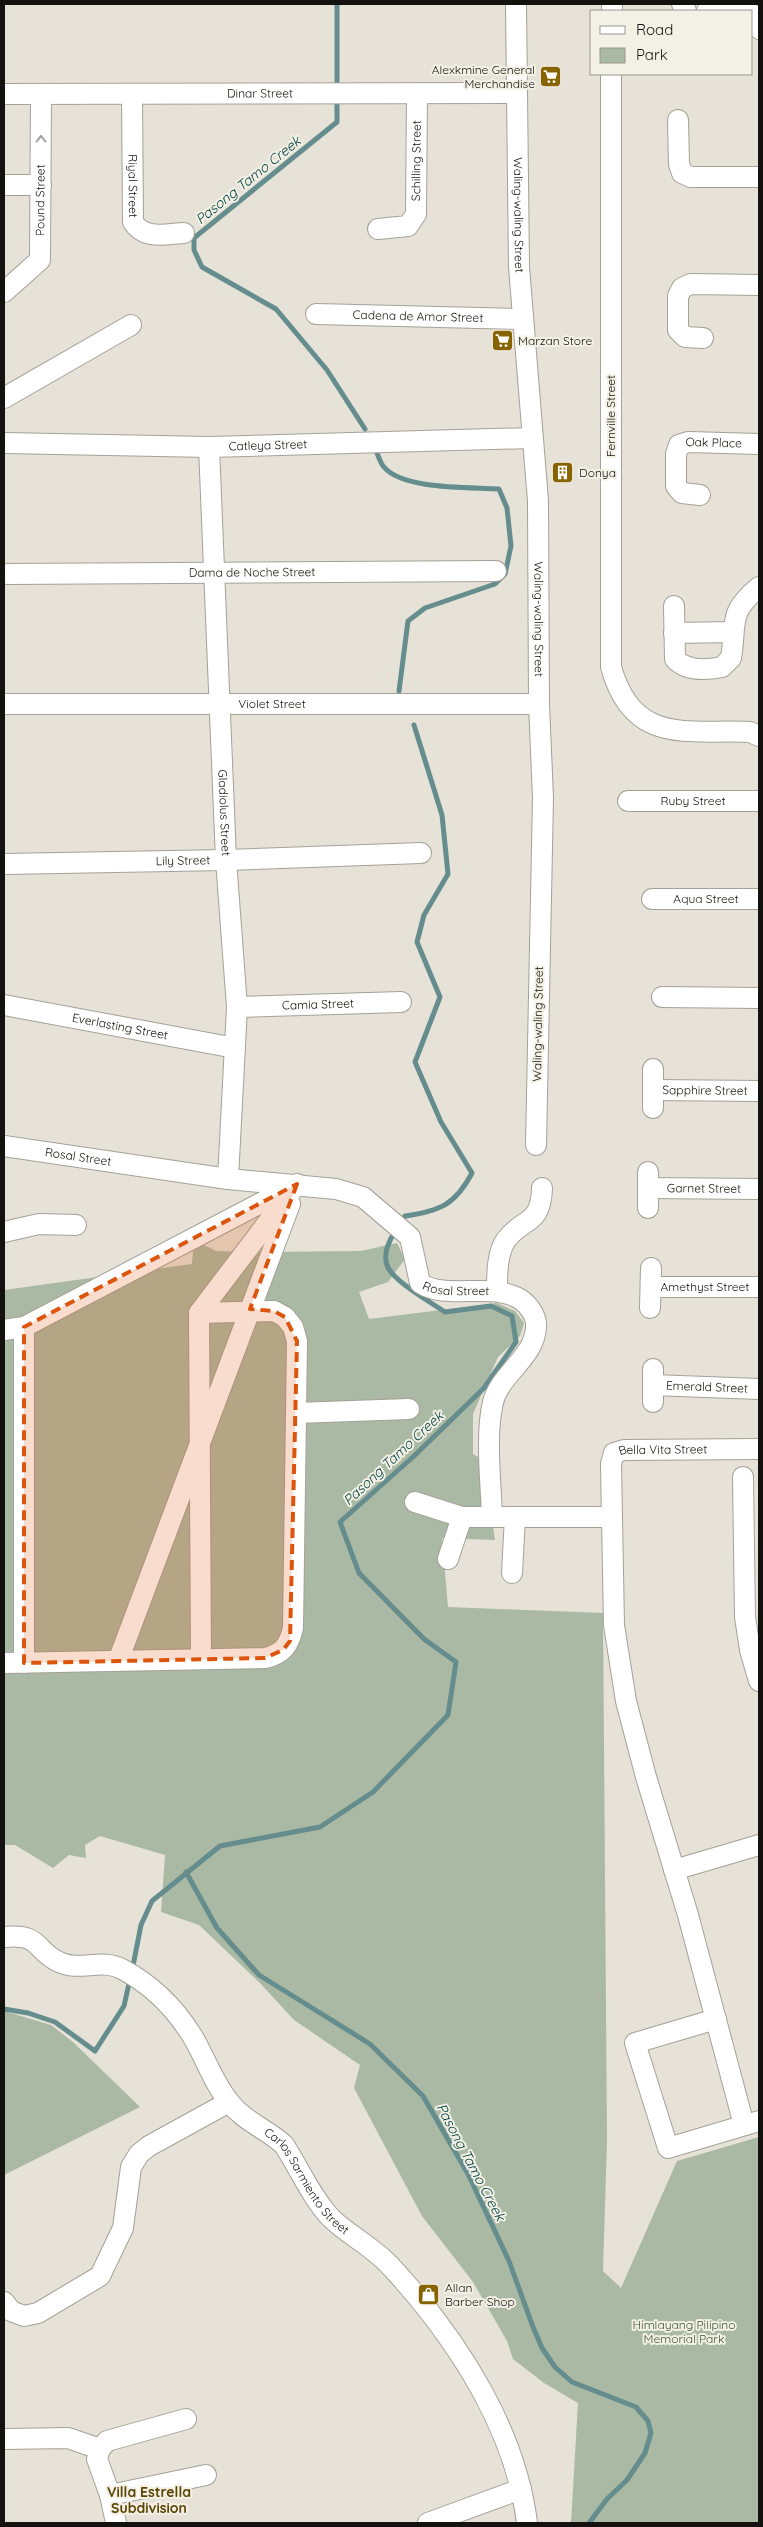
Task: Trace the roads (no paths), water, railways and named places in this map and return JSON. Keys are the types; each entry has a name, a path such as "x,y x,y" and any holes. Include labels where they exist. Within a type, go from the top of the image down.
{"street":[{"name":"Waling-waling Street","path":"516,4 519,267 538,501 539,704 543,798 536,1145"},
{"path":"712,10 745,4"},
{"path":"753,17 759,29"},
{"name":"Fernville Street","path":"612,75 611,667 622,696 631,708 656,725 682,732 750,732 759,736"},
{"name":"Dinar Street","path":"4,94 516,94"},
{"name":"Pound Street","path":"4,292 13,276 40,260 41,94"},
{"name":"Riyal Street","path":"132,94 133,222 137,228 153,235 184,233"},
{"name":"Schilling Street","path":"378,229 408,226 416,214 417,94"},
{"path":"678,120 679,164 682,173 691,176 759,177"},
{"path":"4,185 41,185"},
{"path":"704,338 685,337 678,330 678,296 682,288 690,284 759,285"},
{"name":"Cadena de Amor Street","path":"316,314 522,319"},
{"path":"4,398 131,325"},
{"name":"Catleya Street","path":"4,443 208,447 532,438"},
{"name":"Oak Place","path":"700,494 682,493 676,486 676,454 680,445 688,442 759,444"},
{"name":"Gladiolus Street","path":"208,447 226,860 237,1007 228,1179"},
{"name":"Dama de Noche Street","path":"7,574 212,571 496,571"},
{"path":"674,606 675,659 693,669 716,668 727,663 732,652 732,632 739,608 759,587"},
{"path":"674,633 732,632"},
{"name":"Violet Street","path":"4,704 539,704"},
{"name":"Ruby Street","path":"628,801 759,801"},
{"name":"Lily Street","path":"4,864 226,860 421,853"},
{"name":"Aqua Street","path":"652,899 759,900"},
{"path":"662,997 759,998"},
{"name":"Camia Street","path":"237,1007 401,1002"},
{"name":"Everlasting Street","path":"4,1005 235,1048"},
{"name":"Sapphire Street","path":"653,1069 653,1099 759,1091"},
{"name":"Rosal Street","path":"4,1146 228,1179 336,1189 363,1197 410,1237 415,1252 416,1271 420,1283 430,1290 496,1290 518,1298 532,1311 536,1326 534,1338 527,1351 500,1387 493,1402 490,1425 492,1517"},
{"name":"Garnet Street","path":"648,1208 648,1180 759,1189"},
{"path":"201,1659 199,1314 297,1184"},
{"path":"4,1330 24,1327 297,1184"},
{"path":"118,1661 297,1184"},
{"path":"496,1290 500,1254 506,1240 533,1218 539,1210 542,1188"},
{"path":"4,1232 39,1224 76,1225"},
{"name":"Amethyst Street","path":"650,1308 650,1277 759,1287"},
{"path":"4,1663 265,1658 283,1650 290,1641 292,1628 297,1341 293,1327 285,1317 274,1311 260,1310 199,1314"},
{"path":"24,1327 24,1663"},
{"name":"Emerald Street","path":"653,1385 759,1389"},
{"path":"296,1413 409,1410"},
{"name":"Bella Vita Street","path":"752,2123 716,2019 635,1738 618,1661 613,1600 611,1458 618,1451 759,1449"},
{"path":"744,1477 745,1617 750,1650 759,1681"},
{"path":"415,1502 462,1517 515,1517 611,1522"},
{"path":"448,1559 462,1517"},
{"path":"512,1572 515,1517"},
{"path":"674,1870 759,1845"},
{"name":"Carlos Sarmiento Street","path":"4,1937 26,1937 39,1944 48,1955 59,1963 72,1966 105,1963 122,1969 170,2005 191,2034 229,2102 247,2120 273,2135 284,2145 332,2218 378,2254 403,2280 444,2333 483,2394 501,2434 521,2489 527,2523"},
{"path":"716,2019 635,2043 668,2148 752,2123"},
{"path":"4,2302 11,2311 24,2316 38,2313 100,2276 123,2228 131,2167 139,2154 149,2146 229,2102"},
{"path":"116,2523 110,2495 97,2459 100,2449 107,2441 186,2419"},
{"path":"4,2439 68,2438 100,2449"},
{"path":"110,2495 206,2475"},
{"path":"428,2523 521,2489"}],"waterway":[{"name":"Pasong Tamo Creek","path":"337,4 337,88"},
{"name":"Pasong Tamo Creek","path":"337,97 337,122 194,238 194,250 202,267 276,309 327,370 365,429"},
{"path":"377,453 384,467 406,480 438,486 499,489 507,508 511,546 505,574 495,584 425,608 408,621 399,691"},
{"name":"Pasong Tamo Creek","path":"401,1222 405,1216 428,1212 445,1205 459,1193 472,1173 441,1122 415,1062 440,997 417,942 424,915 448,874 442,815 414,725"},
{"name":"Pasong Tamo Creek","path":"132,1971 141,1925 152,1901 220,1846 320,1827 373,1792 448,1715 456,1662 424,1639 359,1573 340,1522 414,1456 484,1388 516,1342 512,1316 491,1306 445,1312 413,1291 396,1277 390,1271 386,1261 386,1252 395,1232"},
{"name":"Pasong Tamo Creek","path":"186,1872 217,1928 259,1975 370,2044 423,2096 468,2174 509,2261 542,2348 555,2367 572,2382 636,2407 648,2421 651,2433 645,2453 627,2480 607,2499 589,2523"},
{"path":"4,2009 28,2013 55,2022 95,2051 124,2006 130,1979"}],"place":[{"name":"Alexkmine General Merchandise","path":"551,77"},
{"name":"Marzan Store","path":"502,341"},
{"name":"Donya","path":"563,473"},
{"name":"Allan Barber Shop","path":"429,2295"}],"district":[{"name":"Villa Estrella Subdivision","path":"149,2500"}],"park label":[{"name":"Himlayang Pilipino Memorial Park","path":"684,2332"}]}
